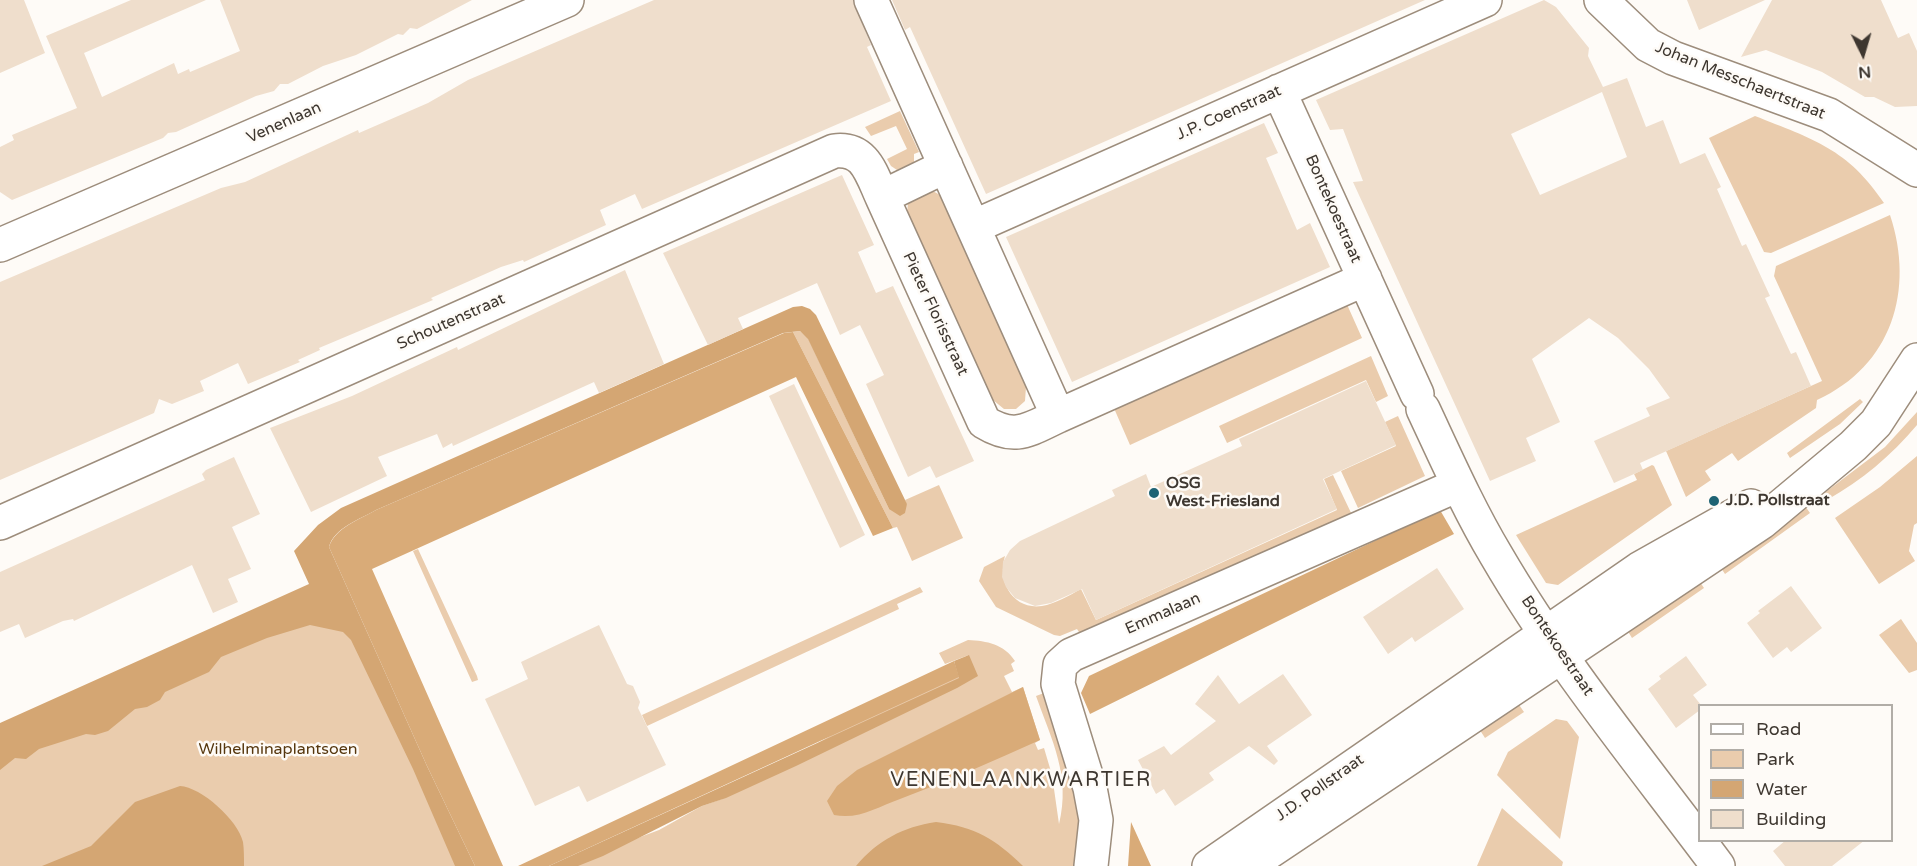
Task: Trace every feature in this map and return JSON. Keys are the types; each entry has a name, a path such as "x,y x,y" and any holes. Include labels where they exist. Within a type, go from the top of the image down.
{"street":[{"name":"Venenlaan","path":"0,246 567,0"},
{"path":"871,0 1058,416"},
{"name":"J.P. Coenstraat","path":"973,226 1485,0"},
{"name":"Johan Messchaertstraat","path":"1602,0 1648,45 1684,62 1829,115 1917,170"},
{"name":"Bontekoestraat","path":"1279,91 1458,485 1496,556 1554,645 1698,839"},
{"name":"Schoutenstraat","path":"0,523 834,151 846,150 856,153 865,161 882,197"},
{"path":"882,197 946,166"},
{"name":"Pieter Florisstraat","path":"882,197 984,422 1001,432 1019,433 1365,279"},
{"name":"J.D. Pollstraat","path":"1248,866 1554,645 1639,569 1830,465 1876,423 1917,360"},
{"name":"Emmalaan","path":"1091,866 1096,820 1090,788 1058,684 1060,665 1071,655 1458,485"},
{"name":"J.D. Pollstraat","path":"1209,866 1554,645"},
{"name":"Bontekoestraat","path":"1700,842 1718,866"}],"green space":[{"path":"900,111 919,152 914,154 914,162 897,170 887,159 907,149 896,126 871,136 865,127"},
{"path":"1755,116 1812,139 1843,158 1857,170 1884,203 1771,253 1764,252 1709,138"},
{"path":"931,190 940,195 1026,387 1025,401 1016,409 1004,409 993,400 907,214 908,202"},
{"path":"1890,215 1897,243 1900,271 1898,298 1891,323 1880,346 1864,367 1843,385 1817,400 1816,408 1738,461 1732,453 1705,471 1711,480 1686,497 1666,451 1822,381 1774,276 1776,266"},
{"path":"1345,300 1362,338 1130,445 1113,406"},
{"path":"800,331 808,338 889,509 907,505 905,500 939,485 963,538 912,561 897,527 893,528 793,332"},
{"path":"1371,356 1388,396 1376,402 1366,380 1227,443 1219,426"},
{"path":"1860,399 1863,402 1840,424 1790,458 1787,453"},
{"path":"1917,412 1917,425 1897,447 1864,476 1827,500 1823,494 1885,447"},
{"path":"1398,416 1425,476 1358,508 1341,471 1396,446 1385,422"},
{"path":"1917,456 1917,523 1914,525 1909,551 1915,561 1879,584 1835,518 1880,487"},
{"path":"1652,465 1672,505 1558,585 1546,583 1516,535 1637,480 1634,474"},
{"path":"1333,475 1353,517 1082,637 1077,629 1060,636 1054,635 996,607 979,581 984,567 1005,556 1003,575 1015,599 1023,604 1042,606 1081,589 1096,620 1337,510 1324,479"},
{"path":"1805,506 1810,513 1725,574 1719,565"},
{"path":"418,549 478,680 472,682 413,551"},
{"path":"1698,579 1704,588 1632,638 1624,625"},
{"path":"920,587 923,592 897,604 899,609 647,726 642,715"},
{"name":"Wilhelminaplantsoen","path":"335,595 466,866 0,866 0,748"},
{"path":"1901,619 1917,643 1917,670 1909,673 1879,635"},
{"path":"968,640 995,644 1011,655 1015,661 1011,664 1014,671 1004,676 1012,692 1023,687 1040,740 1035,743 1038,750 1044,748 1052,775 1059,824 1063,790 1061,774 1036,696 1044,693 1076,783 1080,827 1077,866 563,866 659,830 702,806 722,799 969,655 945,664 939,653"},
{"path":"1515,699 1524,712 1485,738 1476,724"},
{"path":"1556,719 1567,721 1579,737 1560,839 1497,775 1508,752"},
{"path":"1502,808 1563,862 1562,866 1477,866"}],"shaded area":[{"path":"793,332 893,528 873,536 796,377 372,569 503,866 475,866 427,766 329,547 332,540 342,529 376,510 784,333"},
{"path":"1440,510 1454,534 1090,714 1081,693 1089,676"},
{"path":"954,661 959,677 549,866 518,866"},
{"path":"1023,687 1040,740 868,812 852,816 834,815 827,801 837,786 857,770"},
{"path":"1131,822 1151,866 1128,866"}],"water":[{"path":"802,306 810,309 816,315 907,504 905,513 900,516 889,509 808,339 800,331 783,333 376,510 342,529 332,540 329,547 427,766 475,866 455,866 413,769 351,640 343,632 310,625 267,638 221,657 209,672 165,692 160,700 147,707 135,709 108,731 95,735 86,734 39,749 26,759 15,758 0,770 0,723 309,584 294,551 318,525 341,508 793,307"},
{"path":"969,655 978,676 957,688 796,766 726,798 702,806 603,856 578,866 549,866 959,678 954,661"},
{"path":"180,786 208,798 234,824 243,842 244,866 42,866 91,846 135,802"},
{"path":"936,822 963,827 984,836 1003,848 1023,866 856,866 873,849 892,836 913,827"}],"building":[{"path":"0,0 24,0 45,53 0,73"},
{"path":"131,0 206,0 84,53 102,97 174,63 178,74 189,69 190,72 240,51 220,0 472,0 417,29 410,28 403,35 398,34 356,55 323,66 288,84 280,84 274,91 256,96 176,132 168,133 163,138 12,200 0,192 0,147 14,140 12,135 77,108 46,36"},
{"path":"654,0 853,0 871,45 867,47 891,101 642,209 635,194 600,210 606,225 524,262 523,260 501,267 431,298 433,300 319,348 320,350 298,360 300,362 248,384 238,363 200,381 204,391 172,404 159,399 154,413 0,480 0,282 221,188 245,182 358,130 359,133 428,103 468,80"},
{"path":"892,0 1425,0 986,194 910,27 905,30"},
{"path":"1544,0 1556,7 1589,48 1588,56 1603,87 1627,78 1646,127 1663,120 1680,164 1705,153 1721,187 1717,189 1742,246 1746,244 1770,296 1765,298 1791,354 1796,352 1811,386 1640,463 1643,470 1614,483 1594,441 1650,416 1646,408 1670,398 1649,369 1618,338 1589,318 1532,359 1560,422 1526,438 1536,461 1490,481 1353,182 1363,181 1343,129 1330,130 1316,100","holes":["1602,92 1627,157 1540,195 1511,134"]},
{"path":"1687,0 1765,0 1699,30"},
{"path":"1772,0 1881,0 1898,38 1909,33 1917,51 1917,106 1895,107 1874,97 1865,97 1822,72 1766,50 1741,57"},
{"path":"1264,123 1278,153 1266,158 1297,230 1310,223 1330,267 1072,382 1006,237"},
{"path":"842,175 874,245 858,252 876,293 893,286 974,461 936,478 930,466 908,477 866,384 884,375 860,325 840,335 817,283 738,318 743,329 708,345 663,253"},
{"path":"625,270 664,364 599,393 594,382 453,446 452,443 443,448 437,434 378,457 387,476 311,512 270,428 352,396 457,347 458,350"},
{"path":"1366,381 1396,445 1323,479 1337,509 1096,620 1082,589 1051,603 1035,606 1015,598 1006,587 1002,577 1003,562 1010,550 1020,541 1115,496 1112,490 1146,474 1151,487 1242,446 1239,439"},
{"path":"794,384 865,535 840,548 769,396"},
{"path":"234,457 260,514 232,527 251,569 228,579 238,602 213,613 192,565 74,621 73,619 63,621 25,638 19,624 0,632 0,572 205,480 202,474 206,470"},
{"path":"1437,568 1464,609 1415,642 1412,637 1388,654 1363,617"},
{"path":"1791,586 1822,628 1791,652 1787,647 1773,658 1747,623 1760,613 1758,611"},
{"path":"599,625 627,684 633,686 640,702 638,708 666,765 587,802 579,786 535,806 485,699 528,679 521,662"},
{"path":"1686,656 1707,685 1693,695 1700,704 1698,704 1698,712 1676,728 1648,689 1661,679 1659,676"},
{"path":"1283,674 1312,715 1267,746 1278,761 1274,765 1249,746 1209,773 1214,780 1175,806 1164,789 1156,794 1138,760 1164,746 1171,755 1216,721 1195,704 1218,675 1239,704"},
{"path":"1784,842 1862,842 1832,866 1785,866 1773,851"}],"place":[{"name":"OSG West-Friesland","path":"1154,493"},
{"name":"J.D. Pollstraat","path":"1714,501"}],"district":[{"name":"VENENLAANKWARTIER","path":"1021,781"}]}
